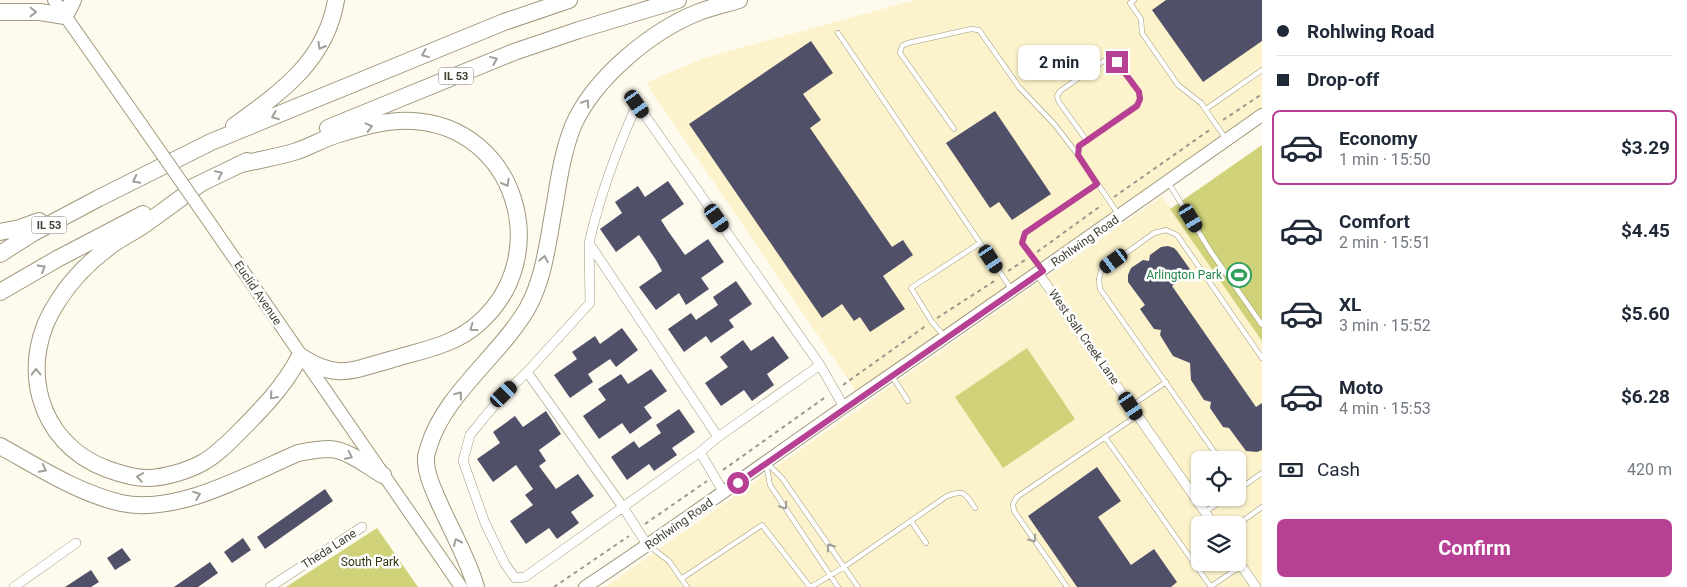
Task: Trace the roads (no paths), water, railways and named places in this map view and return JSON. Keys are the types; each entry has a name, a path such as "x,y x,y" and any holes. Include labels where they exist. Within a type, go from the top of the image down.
{"highway":[{"path":"0,12 40,12 65,16 73,0"},
{"path":"211,142 264,104 307,65 328,32 336,0"},
{"name":"IL 53","path":"0,254 33,233 211,142 504,22 569,0"},
{"name":"IL 53","path":"0,292 56,259 238,165 514,52 678,0"},
{"path":"476,587 430,483 426,457 434,430 449,407 517,322 535,294 543,266 559,179 569,138 580,114 595,90 631,54 672,26 699,12 739,0"},
{"path":"200,184 146,224 117,241 80,272 57,302 40,336 36,373 42,403 56,433 78,454 97,465 114,471 147,478 173,474 202,463 218,452 257,414 277,392 300,356 315,366 330,371 348,372 440,346 462,336 493,309 513,273 518,258 520,239 519,222 510,189 501,173 480,149 448,128 432,123 411,121 385,123 338,134 297,151 238,165"},
{"path":"0,232 20,228 99,198"},
{"path":"0,446 83,489 113,500 137,504 156,505 192,498 298,453 313,450 332,449 346,454 383,475"}],"main road":[{"name":"Euclid Avenue","path":"54,0 461,587"},
{"name":"Rohlwing Road","path":"585,587 648,546 1041,272 1262,115"}],"street":[{"path":"820,365 525,578 515,578 505,564 485,523 463,461 470,435 504,394 527,372 590,303 588,244 602,192 637,104 820,365 844,408"},
{"path":"588,244 718,437"},
{"name":"West Salt Creek Lane","path":"1041,272 1208,516"},
{"path":"527,372 623,507 648,546"},
{"path":"700,452 724,493"},
{"name":"Theda Lane","path":"270,587 362,527"},
{"path":"14,587 76,543"},
{"path":"1245,571 1256,587"}],"lane":[{"path":"1134,0 1130,3 1141,19 1142,34 1178,85 1201,102 1227,140"},
{"path":"954,129 900,53 902,46 908,43 971,29 979,30 1019,87 1055,125 1078,155 1120,216"},
{"path":"838,33 1013,291"},
{"path":"1078,155 1079,146 1087,141 1137,106 1140,99 1139,92 1113,58 1108,58 1060,91 1057,96 1059,102 1087,141"},
{"path":"1206,109 1262,70"},
{"path":"1168,182 1211,252 1262,325"},
{"path":"1041,272 1032,255 1022,243 1025,233 1097,184"},
{"path":"1214,451 1100,288 1099,279 1101,271 1154,233 1166,230 1177,235 1262,358"},
{"path":"945,338 932,322 911,288 980,243"},
{"path":"891,375 908,401"},
{"path":"1131,406 1166,382"},
{"path":"1067,587 1014,511 1013,504 1017,497 1138,415"},
{"path":"1105,437 1211,587 1230,571"},
{"path":"766,462 782,478 858,587"},
{"path":"766,462 770,486 838,587"},
{"path":"1246,483 1262,473"},
{"path":"681,578 762,524 811,587 829,574 844,567 947,496 958,492 965,494 975,508"},
{"path":"1205,512 1214,506"},
{"path":"1246,518 1262,507"},
{"path":"911,521 926,543"},
{"path":"648,546 669,562 687,587"}],"place":[{"name":"Arlington Park","path":"1239,275"}],"park label":[{"name":"South Park","path":"370,562"}]}
